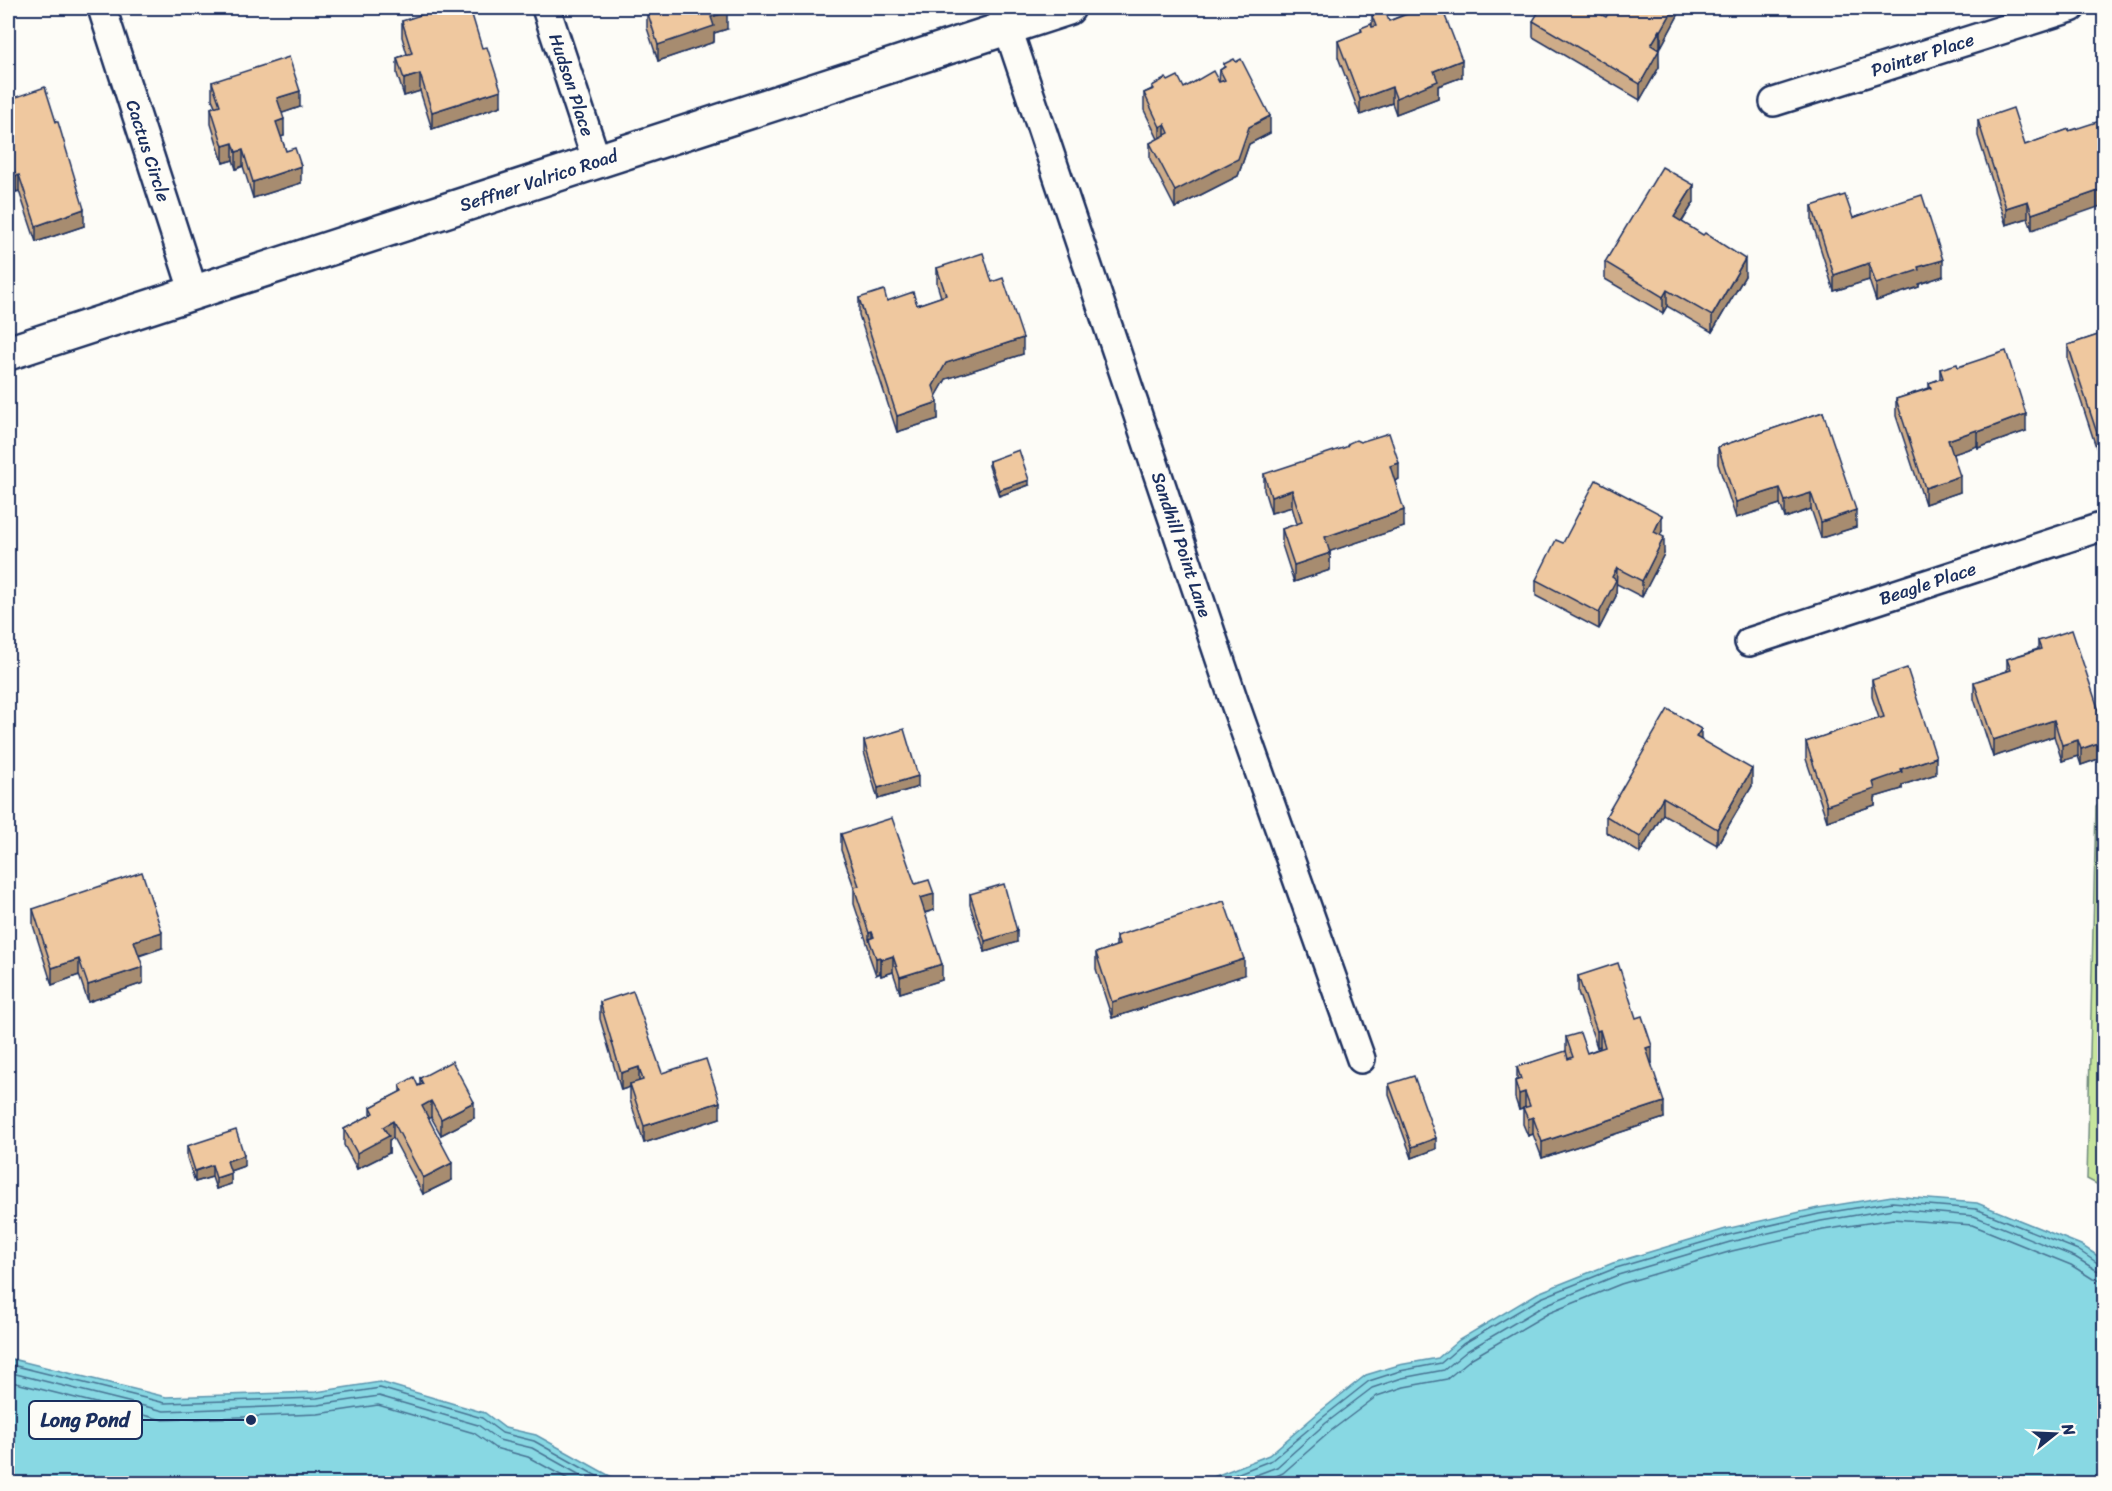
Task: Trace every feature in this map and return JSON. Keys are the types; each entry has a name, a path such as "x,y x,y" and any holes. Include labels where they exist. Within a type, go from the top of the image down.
{"street":[{"name":"Cactus Circle","path":"102,8 194,293"},
{"name":"Hudson Place","path":"546,8 597,162"},
{"name":"Seffner Valrico Road","path":"8,353 597,162 1004,17 1068,8"},
{"name":"Pointer Place","path":"1774,102 2071,8"},
{"name":"Sandhill Point Lane","path":"1004,17 1234,701 1361,1059"},
{"name":"Beagle Place","path":"1749,642 2104,526"}],"green space":[{"path":"2104,804 2104,1188 2087,1179 2096,806"}],"water":[{"path":"1892,1196 1977,1203 2081,1245 2104,1260 2104,1483 1198,1483 1269,1455 1366,1375 1399,1365 1438,1358 1459,1340 1538,1293 1613,1263 1726,1229 1818,1208"},
{"path":"8,1358 166,1397 316,1392 380,1382 485,1413 505,1428 536,1435 617,1480 633,1483 8,1483"}],"building":[{"path":"442,8 470,8 482,48 487,47 501,90 432,112 420,74 404,79 397,58 412,53 402,21"},
{"path":"658,8 725,8 727,12 711,17 714,26 658,45 647,11"},
{"path":"1404,8 1442,8 1462,60 1434,71 1438,81 1396,98 1392,87 1360,99 1338,41 1362,31 1361,28 1371,24 1372,27 1376,26 1372,16 1385,10 1389,21 1407,14"},
{"path":"1541,8 1589,8 1606,17 1612,8 1674,8 1651,45 1659,50 1640,84 1533,21"},
{"path":"289,57 300,91 277,98 284,119 276,122 286,151 295,148 301,166 253,182 243,150 236,152 233,143 223,146 211,108 220,105 212,82"},
{"path":"1234,59 1236,62 1241,59 1270,116 1249,127 1238,159 1175,191 1150,143 1169,133 1165,124 1160,127 1144,93 1154,89 1152,86 1166,78 1168,81 1178,76 1184,88 1213,71 1219,82 1225,80 1220,70 1225,67 1224,64"},
{"path":"45,87 84,209 36,226 19,175 16,176 8,155 8,100"},
{"path":"2013,108 2025,145 2069,129 2069,131 2103,120 2104,189 2032,214 2028,201 2006,208 1978,120"},
{"path":"1662,167 1694,185 1674,217 1703,235 1705,233 1745,259 1712,316 1667,290 1663,297 1605,262"},
{"path":"1845,195 1853,218 1922,195 1943,260 1918,267 1919,270 1876,284 1869,263 1834,275 1812,206"},
{"path":"983,253 992,282 1003,278 1023,338 946,363 933,386 938,402 897,416 859,298 884,290 887,301 913,292 917,305 946,295 937,268"},
{"path":"2104,333 2104,431 2097,433 2068,345"},
{"path":"2006,351 2026,414 1978,432 1977,430 1948,440 1960,476 1925,488 1896,399 1931,388 1929,383 1943,378 1940,369 1957,364 1958,367"},
{"path":"1823,412 1856,510 1821,522 1811,493 1785,501 1780,488 1736,502 1718,447"},
{"path":"1389,433 1399,463 1390,466 1404,510 1325,537 1330,553 1294,565 1282,529 1302,522 1292,490 1271,497 1264,474 1346,447 1356,440 1360,442"},
{"path":"1019,450 1029,480 999,490 989,461"},
{"path":"1596,480 1662,515 1654,532 1664,537 1642,581 1617,568 1612,577 1616,580 1599,613 1536,580 1556,540 1563,543"},
{"path":"2072,630 2099,711 2104,709 2104,741 2081,749 2078,740 2062,745 2054,720 1993,740 1974,682 2011,670 2007,659 2041,649 2038,641"},
{"path":"1907,668 1936,757 1873,782 1875,789 1827,805 1806,742 1884,717 1872,680"},
{"path":"1668,709 1701,729 1696,737 1752,769 1717,829 1663,797 1640,837 1606,816"},
{"path":"904,729 918,776 878,788 864,741"},
{"path":"892,818 915,884 929,880 934,894 920,898 942,964 900,977 893,956 881,960 880,957 876,958 869,939 874,937 872,932 869,933 854,887 859,886 841,834"},
{"path":"142,872 162,932 134,941 143,967 88,985 79,959 52,968 33,909"},
{"path":"1004,884 1017,931 985,941 970,894"},
{"path":"1224,901 1244,959 1112,1002 1096,953 1119,945 1116,936"},
{"path":"1618,963 1636,1018 1642,1016 1652,1046 1646,1048 1664,1102 1542,1142 1533,1117 1528,1119 1523,1108 1530,1106 1525,1092 1519,1094 1515,1081 1521,1079 1517,1067 1566,1051 1568,1059 1573,1057 1566,1037 1580,1033 1587,1053 1605,1047 1578,976"},
{"path":"633,991 662,1073 706,1059 720,1102 644,1126 630,1084 643,1080 639,1067 621,1073 600,1002"},
{"path":"452,1061 474,1102 441,1119 431,1101 422,1106 452,1163 423,1178 393,1121 383,1127 389,1136 357,1153 344,1129 374,1113 371,1107 402,1091 400,1085 414,1077 418,1086 423,1084 420,1078"},
{"path":"1414,1076 1436,1138 1412,1147 1389,1084"},
{"path":"236,1130 244,1155 227,1161 231,1173 216,1178 212,1165 195,1171 187,1146"}],"place":[{"name":"Long Pond","path":"251,1420"}]}
